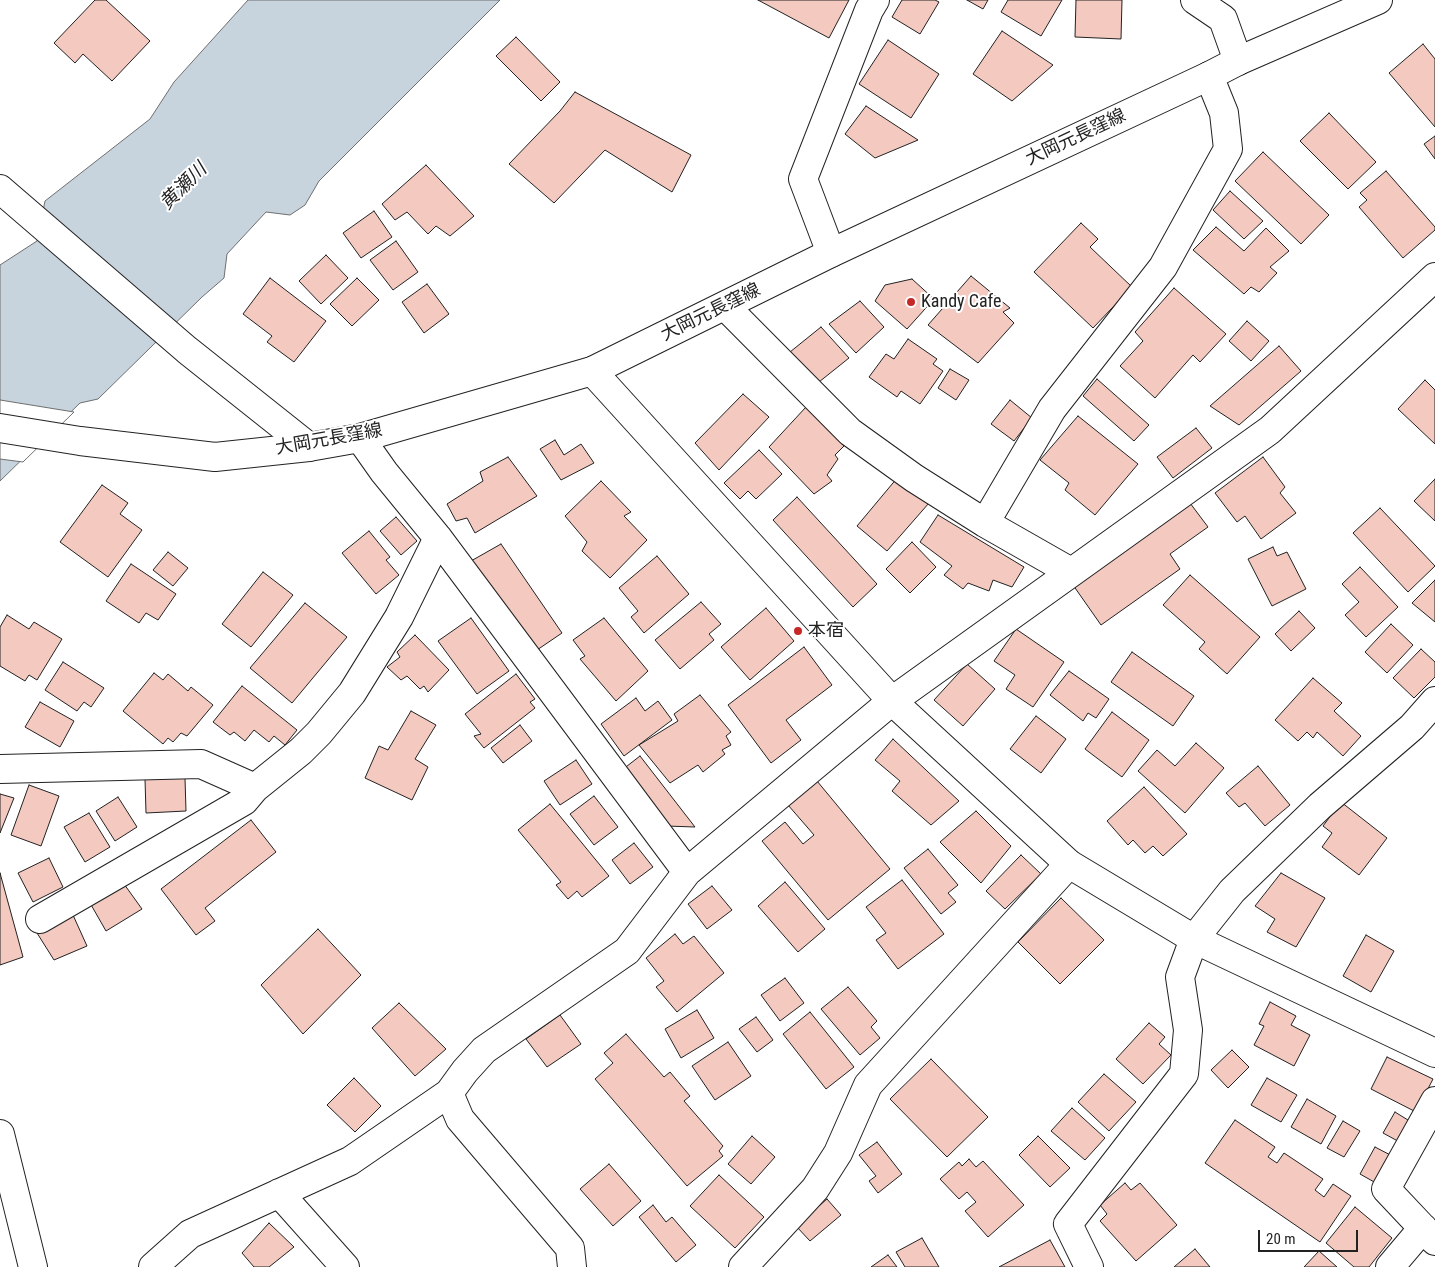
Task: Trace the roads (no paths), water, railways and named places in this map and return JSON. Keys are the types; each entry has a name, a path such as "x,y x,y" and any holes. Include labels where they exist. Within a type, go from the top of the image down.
{"main road":[{"path":"831,253 803,179 869,10 875,0"},
{"path":"1195,0 1223,19 1238,61"},
{"name":"大岡元長窪線","path":"0,428 80,441 215,457 309,447 360,438 592,371 831,253 1238,61 1378,0"},
{"path":"985,523 1052,409 1163,267 1228,149 1224,113 1209,76"},
{"path":"5,193 187,350 309,447"},
{"path":"153,1267 190,1234 350,1161 449,1093 484,1050 627,951 687,872 892,701 1270,430 1435,277"},
{"path":"725,306 850,432 914,478 985,523 1071,572"},
{"path":"592,371 892,701 1069,864 1194,939 1435,1053"},
{"path":"360,438 384,472 438,538 687,872"},
{"path":"40,919 244,801 255,788 320,733 352,693 399,616 438,538"},
{"path":"1089,1267 1068,1224 1184,1074 1188,1030 1180,977 1194,939 1232,892 1320,806 1412,727 1435,701"},
{"path":"0,769 201,764 255,788"},
{"path":"743,1267 815,1189 838,1153 868,1085 1069,864"},
{"path":"449,1093 460,1120 570,1248 572,1267"},
{"path":"1390,1267 1429,1234 1386,1189 1435,1101"},
{"path":"0,1134 33,1267"},
{"path":"279,1193 345,1267"}],"water":[{"name":"黄瀬川","path":"248,0 500,0 319,181 305,205 290,215 266,212 227,254 224,278 202,297 98,399 80,403 0,481 0,265 37,241 45,201 150,119 174,82"}],"place":[{"name":"Kandy Cafe","path":"911,302"},
{"name":"本宿","path":"798,631"}]}
